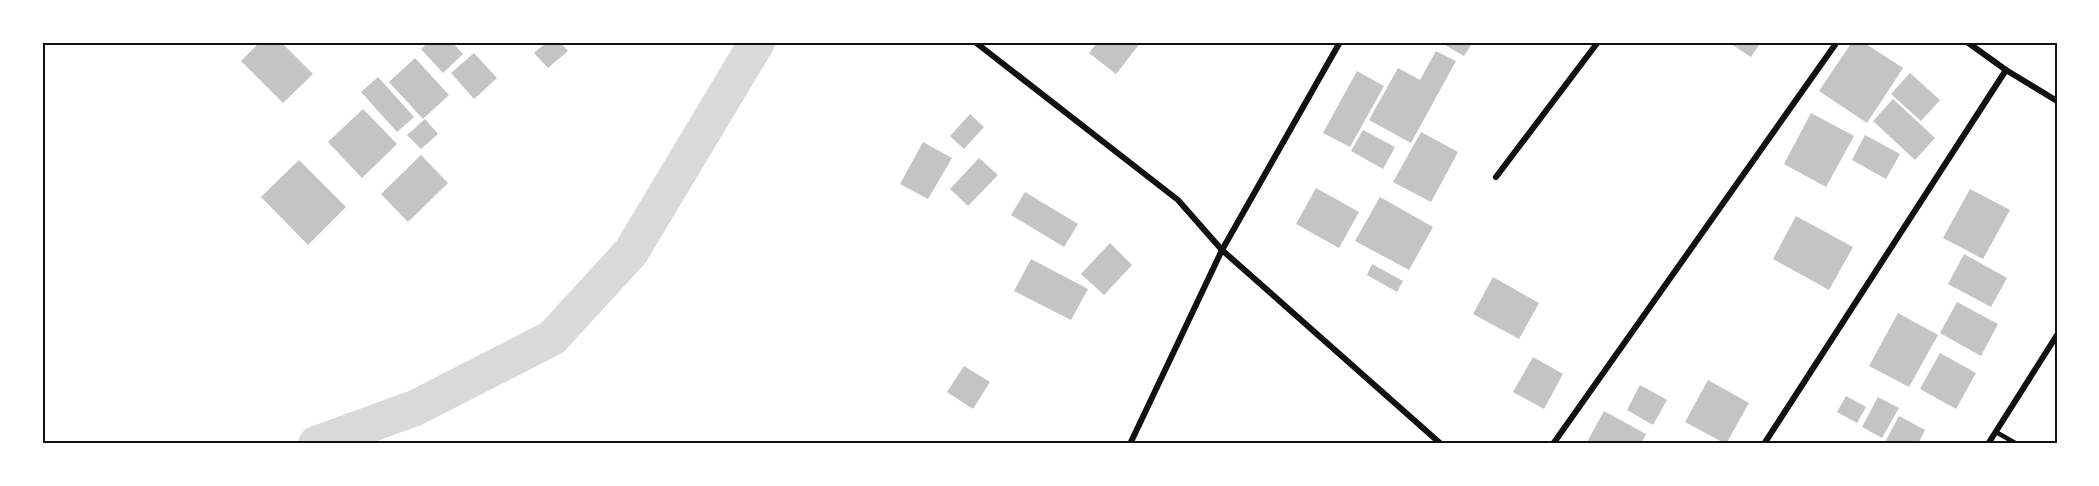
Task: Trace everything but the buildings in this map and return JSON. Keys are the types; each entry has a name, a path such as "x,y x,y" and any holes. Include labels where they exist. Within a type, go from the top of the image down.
{"street":[{"path":"975,42 1178,200 1222,250 1441,444"},
{"path":"1130,444 1222,250 1340,42"},
{"path":"1496,177 1598,42"},
{"path":"1553,444 1837,42"},
{"path":"1967,42 2006,70 2057,100"},
{"path":"1764,444 2006,70"},
{"path":"1988,444 2057,335"}],"lane":[{"path":"1996,432 2017,444"}],"waterway":[{"path":"316,444 415,408 552,338 631,252 757,42"}]}
